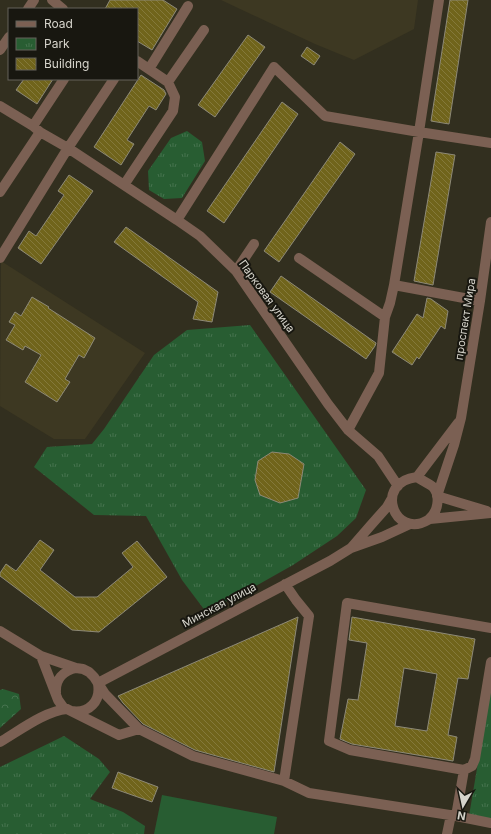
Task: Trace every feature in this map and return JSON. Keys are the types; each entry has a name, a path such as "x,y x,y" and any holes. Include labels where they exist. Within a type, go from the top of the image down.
{"street":[{"path":"52,0 62,8"},
{"path":"348,430 379,373 385,317 394,285 439,0"},
{"path":"149,69 188,6"},
{"path":"168,82 204,30"},
{"path":"0,50 8,38"},
{"path":"124,185 173,112 175,97 168,82 138,62"},
{"path":"178,220 274,67 325,116 491,143"},
{"path":"0,192 63,80"},
{"path":"0,258 68,148 113,80"},
{"name":"Парковая улица","path":"0,106 68,148 200,236 236,271 328,404 348,430 378,456 398,486"},
{"name":"проспект Мира","path":"438,496 461,418 491,222"},
{"path":"236,271 254,244"},
{"path":"299,258 385,317"},
{"path":"394,285 480,301"},
{"name":"проспект Мира","path":"417,478 461,418"},
{"path":"430,519 438,506 438,496 433,487 417,478 403,481 395,489 391,500 394,512 402,521 410,524 421,524 430,519 491,512"},
{"path":"438,496 491,512"},
{"name":"Минская улица","path":"351,548 388,507 391,500"},
{"name":"Минская улица","path":"98,683 330,561 351,548 382,537 410,524"},
{"path":"284,781 309,616 285,584"},
{"path":"491,628 347,603 329,741 350,750 464,770 472,766 475,759 491,662"},
{"path":"0,631 41,656 89,672 94,676 105,694 139,729 193,756 284,781 309,793 491,823"},
{"path":"41,656 60,704 68,710 119,735 139,729"},
{"path":"38,719 53,707 57,698 55,691 56,686 61,676 70,669 76,668"},
{"path":"0,742 38,719 57,710 76,712 90,708 95,703 98,696 98,683"},
{"path":"447,834 464,770"}],"shaded area":[{"path":"221,0 418,0 414,29 354,60 315,44"},
{"path":"1,261 145,353 85,439 54,439 0,406"}],"green space":[{"path":"187,131 202,142 205,161 182,198 164,199 149,190 148,171 171,138"},
{"path":"250,325 366,490 356,518 337,536 293,565 206,612 182,580 146,516 94,515 34,467 47,447 92,444 104,429 154,355 187,330"},
{"path":"491,685 491,820 469,816"},
{"path":"3,689 19,694 21,709 0,728 0,690"},
{"path":"64,736 99,759 110,772 90,799 123,812 145,826 144,834 0,834 0,767"},
{"path":"162,795 277,817 274,834 154,834"}],"building":[{"path":"110,0 163,0 177,9 152,50 138,42 138,8 106,8"},
{"path":"450,0 468,0 449,124 431,121"},
{"path":"248,35 265,47 215,117 198,105"},
{"path":"307,47 320,56 314,65 301,56"},
{"path":"141,75 164,90 166,94 156,110 149,106 127,140 134,144 121,165 94,147"},
{"path":"23,80 52,80 37,104 16,90"},
{"path":"282,102 298,114 224,223 207,211"},
{"path":"340,142 355,154 279,262 264,251"},
{"path":"436,152 455,155 433,285 414,281"},
{"path":"69,175 93,191 41,264 18,248 29,231 36,236 64,195 58,191"},
{"path":"126,227 218,292 212,322 193,319 198,302 114,242"},
{"path":"281,276 376,343 366,359 270,292"},
{"path":"32,297 95,338 84,358 79,355 65,379 70,382 57,402 25,382 41,355 25,346 23,350 6,340 15,325 9,322 15,312 21,316"},
{"path":"427,298 431,299 448,311 445,329 441,326 419,359 417,357 412,365 392,352 417,314 423,318"},
{"path":"272,452 289,454 304,464 298,498 280,503 260,495 255,480 258,461"},
{"path":"40,540 54,550 40,570 75,597 97,597 133,567 122,553 137,541 167,577 99,632 72,630 0,576 0,573 6,564 16,571"},
{"path":"298,617 274,772 195,750 143,724 118,696"},
{"path":"352,617 475,639 468,679 458,678 448,735 457,737 453,761 352,744 340,739 348,699 358,700 367,643 349,640","holes":["404,668 437,674 427,731 395,726"]},
{"path":"118,772 158,787 152,802 112,788"}]}
